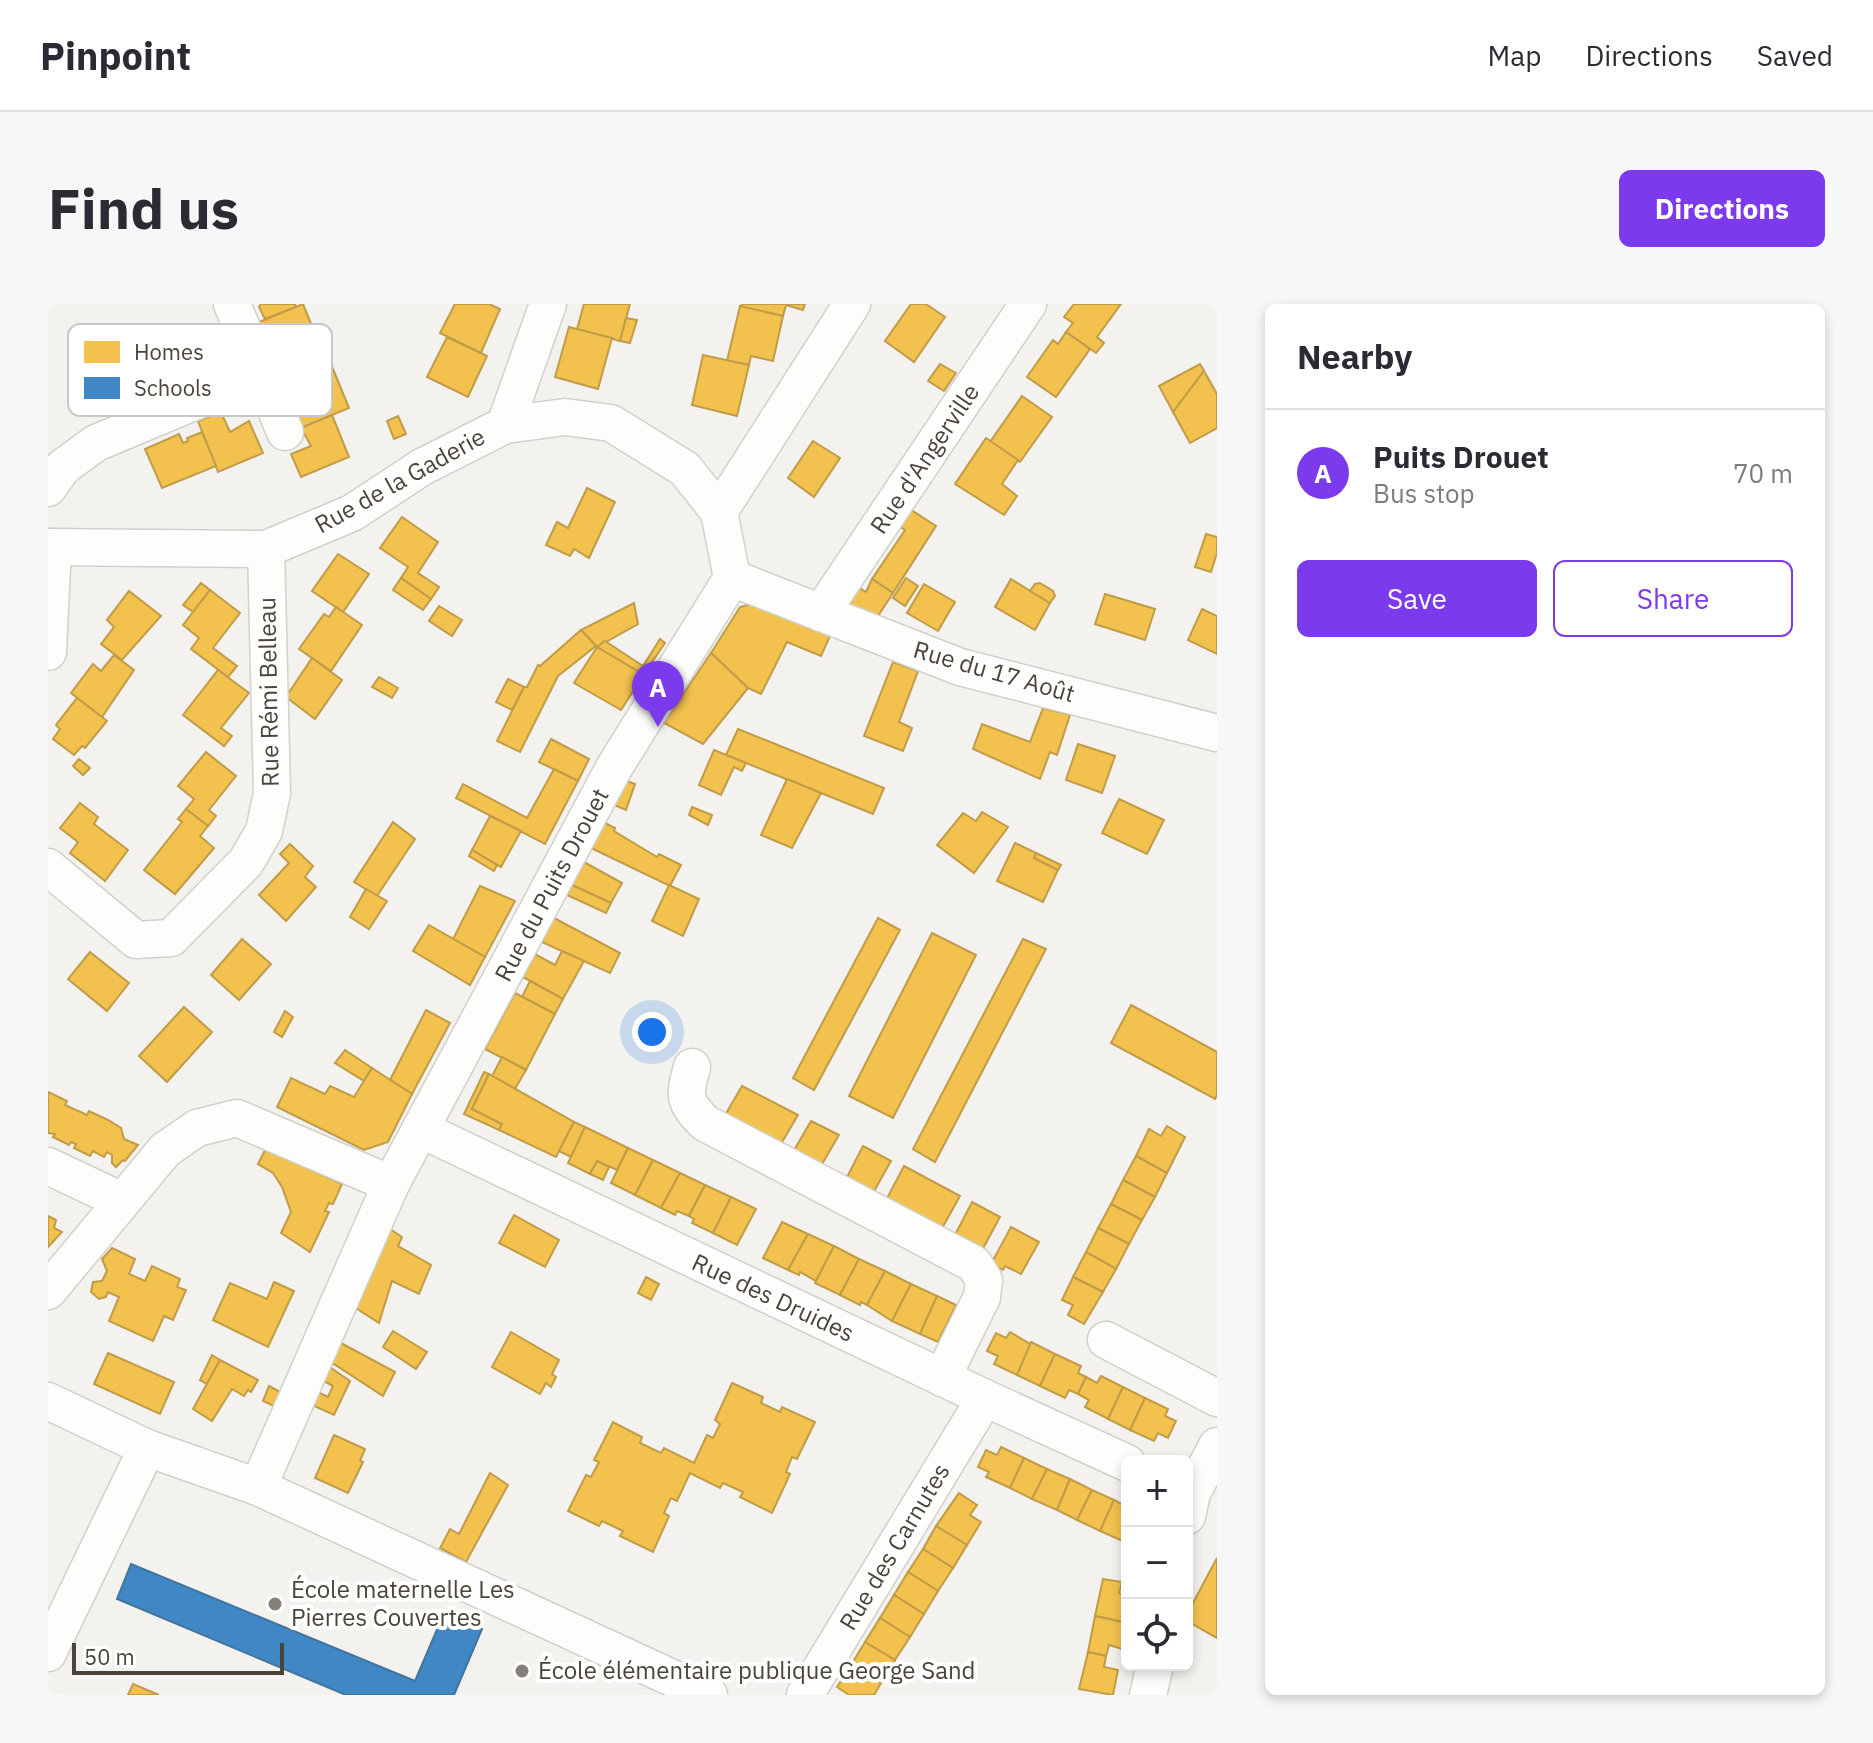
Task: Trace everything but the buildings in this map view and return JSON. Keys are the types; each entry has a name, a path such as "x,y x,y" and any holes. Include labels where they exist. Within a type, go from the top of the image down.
{"street":[{"path":"232,304 240,324"},
{"path":"505,425 548,304"},
{"path":"732,578 719,512 852,304"},
{"name":"Rue d'Angerville","path":"821,613 1028,304"},
{"path":"48,488 63,467 96,443 161,416"},
{"path":"278,416 285,432"},
{"name":"Rue de la Gaderie","path":"50,547 266,549 352,513 422,467 505,425 565,417 611,423 685,469 719,512"},
{"path":"48,652 50,547"},
{"name":"Rue Rémi Belleau","path":"48,867 136,940 171,938 246,862 264,831 272,793 266,549"},
{"name":"Rue du 17 Août","path":"732,578 960,667 1217,733"},
{"name":"Rue du Puits Drouet","path":"258,1487 391,1184 615,766 732,578"},
{"path":"692,1067 685,1092 689,1108 705,1123 974,1264 984,1280 982,1297 942,1378"},
{"path":"48,1291 120,1200 165,1150 197,1128 237,1118 391,1184"},
{"name":"Rue des Druides","path":"420,1129 1121,1460"},
{"path":"48,1166 120,1200"},
{"path":"1106,1340 1217,1398"},
{"name":"Rue des Carnutes","path":"805,1695 985,1398"},
{"path":"48,1401 147,1448 258,1487 709,1695"},
{"path":"1193,1492 1217,1446"},
{"path":"48,1653 147,1448"},
{"path":"1148,1695 1154,1671"}],"place":[{"name":"Puits Drouet","path":"658,727"},
{"name":"École maternelle Les Pierres Couvertes","path":"275,1604"},
{"name":"École élémentaire publique George Sand","path":"522,1671"}]}
